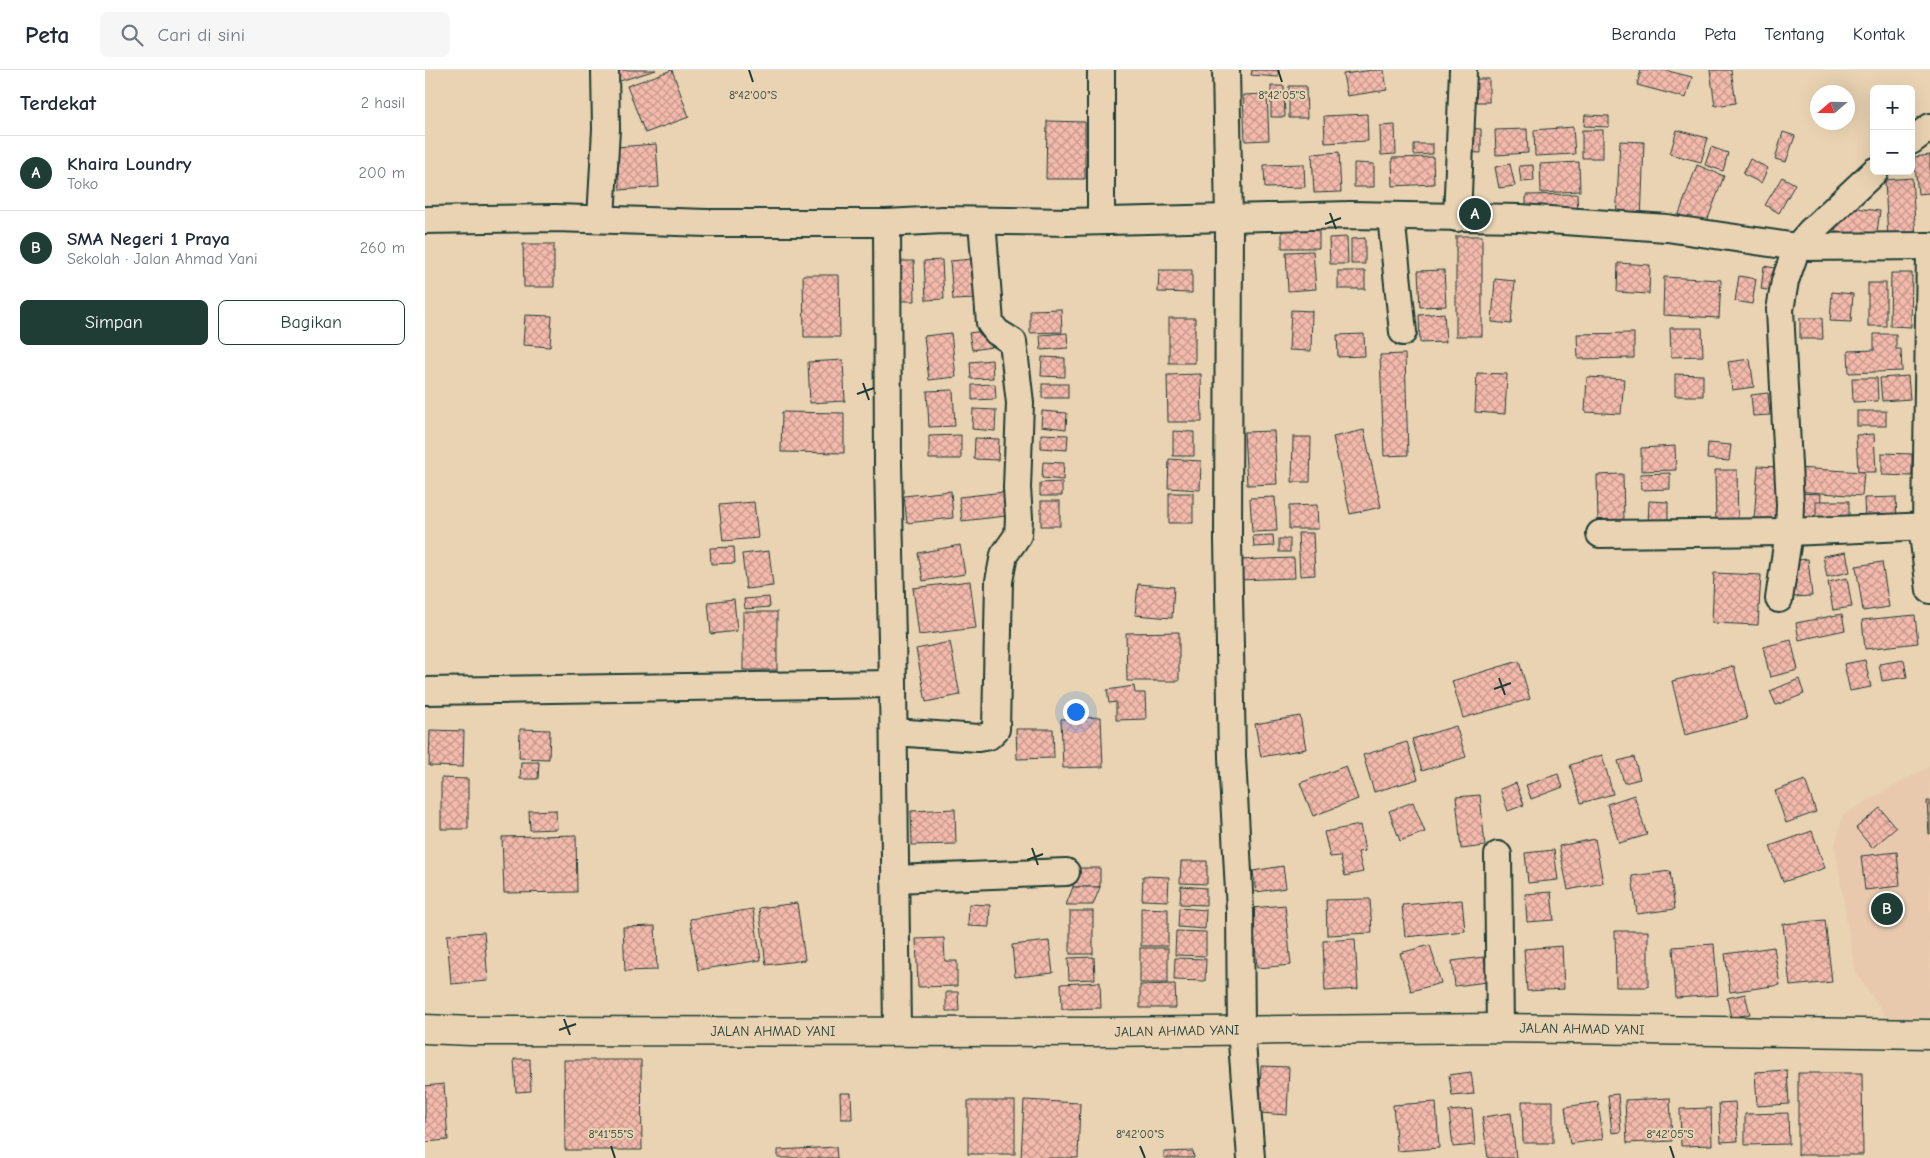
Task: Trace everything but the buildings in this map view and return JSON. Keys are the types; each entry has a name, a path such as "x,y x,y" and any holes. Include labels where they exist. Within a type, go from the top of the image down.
{"street":[{"path":"601,219 606,129 605,70"},
{"path":"1101,70 1101,221"},
{"path":"1226,70 1229,218 1228,540 1232,757 1240,911 1241,1030 1251,1158"},
{"path":"1457,218 1463,70"},
{"path":"1915,138 1930,127"},
{"path":"1779,599 1789,532 1789,459 1780,310 1785,281 1797,247 1810,232 1871,175"},
{"path":"425,220 556,218 707,223 887,223 942,220 1068,222 1350,215 1519,218 1667,228 1797,247 1930,246"},
{"path":"1391,216 1403,332"},
{"path":"894,732 978,738 989,736 996,729 999,581 1004,555 1018,535 1017,488 1020,403 1013,344 1008,338 997,332 990,323 982,221"},
{"path":"887,223 888,464 894,732 897,1031"},
{"path":"1930,252 1926,526 1930,590"},
{"path":"1601,534 1789,532 1926,526"},
{"path":"425,692 893,684"},
{"path":"1498,855 1500,1028"},
{"path":"895,879 1066,872"},
{"name":"JALAN AHMAD YANI","path":"425,1029 471,1031 1093,1032 1500,1028 1930,1034"}],"shaded area":[{"path":"1930,766 1930,1018 1887,1018 1855,972 1835,846 1843,815"}],"place":[{"name":"Khaira Loundry","path":"1475,214"},
{"name":"SMA Negeri 1 Praya","path":"1887,909"}]}
